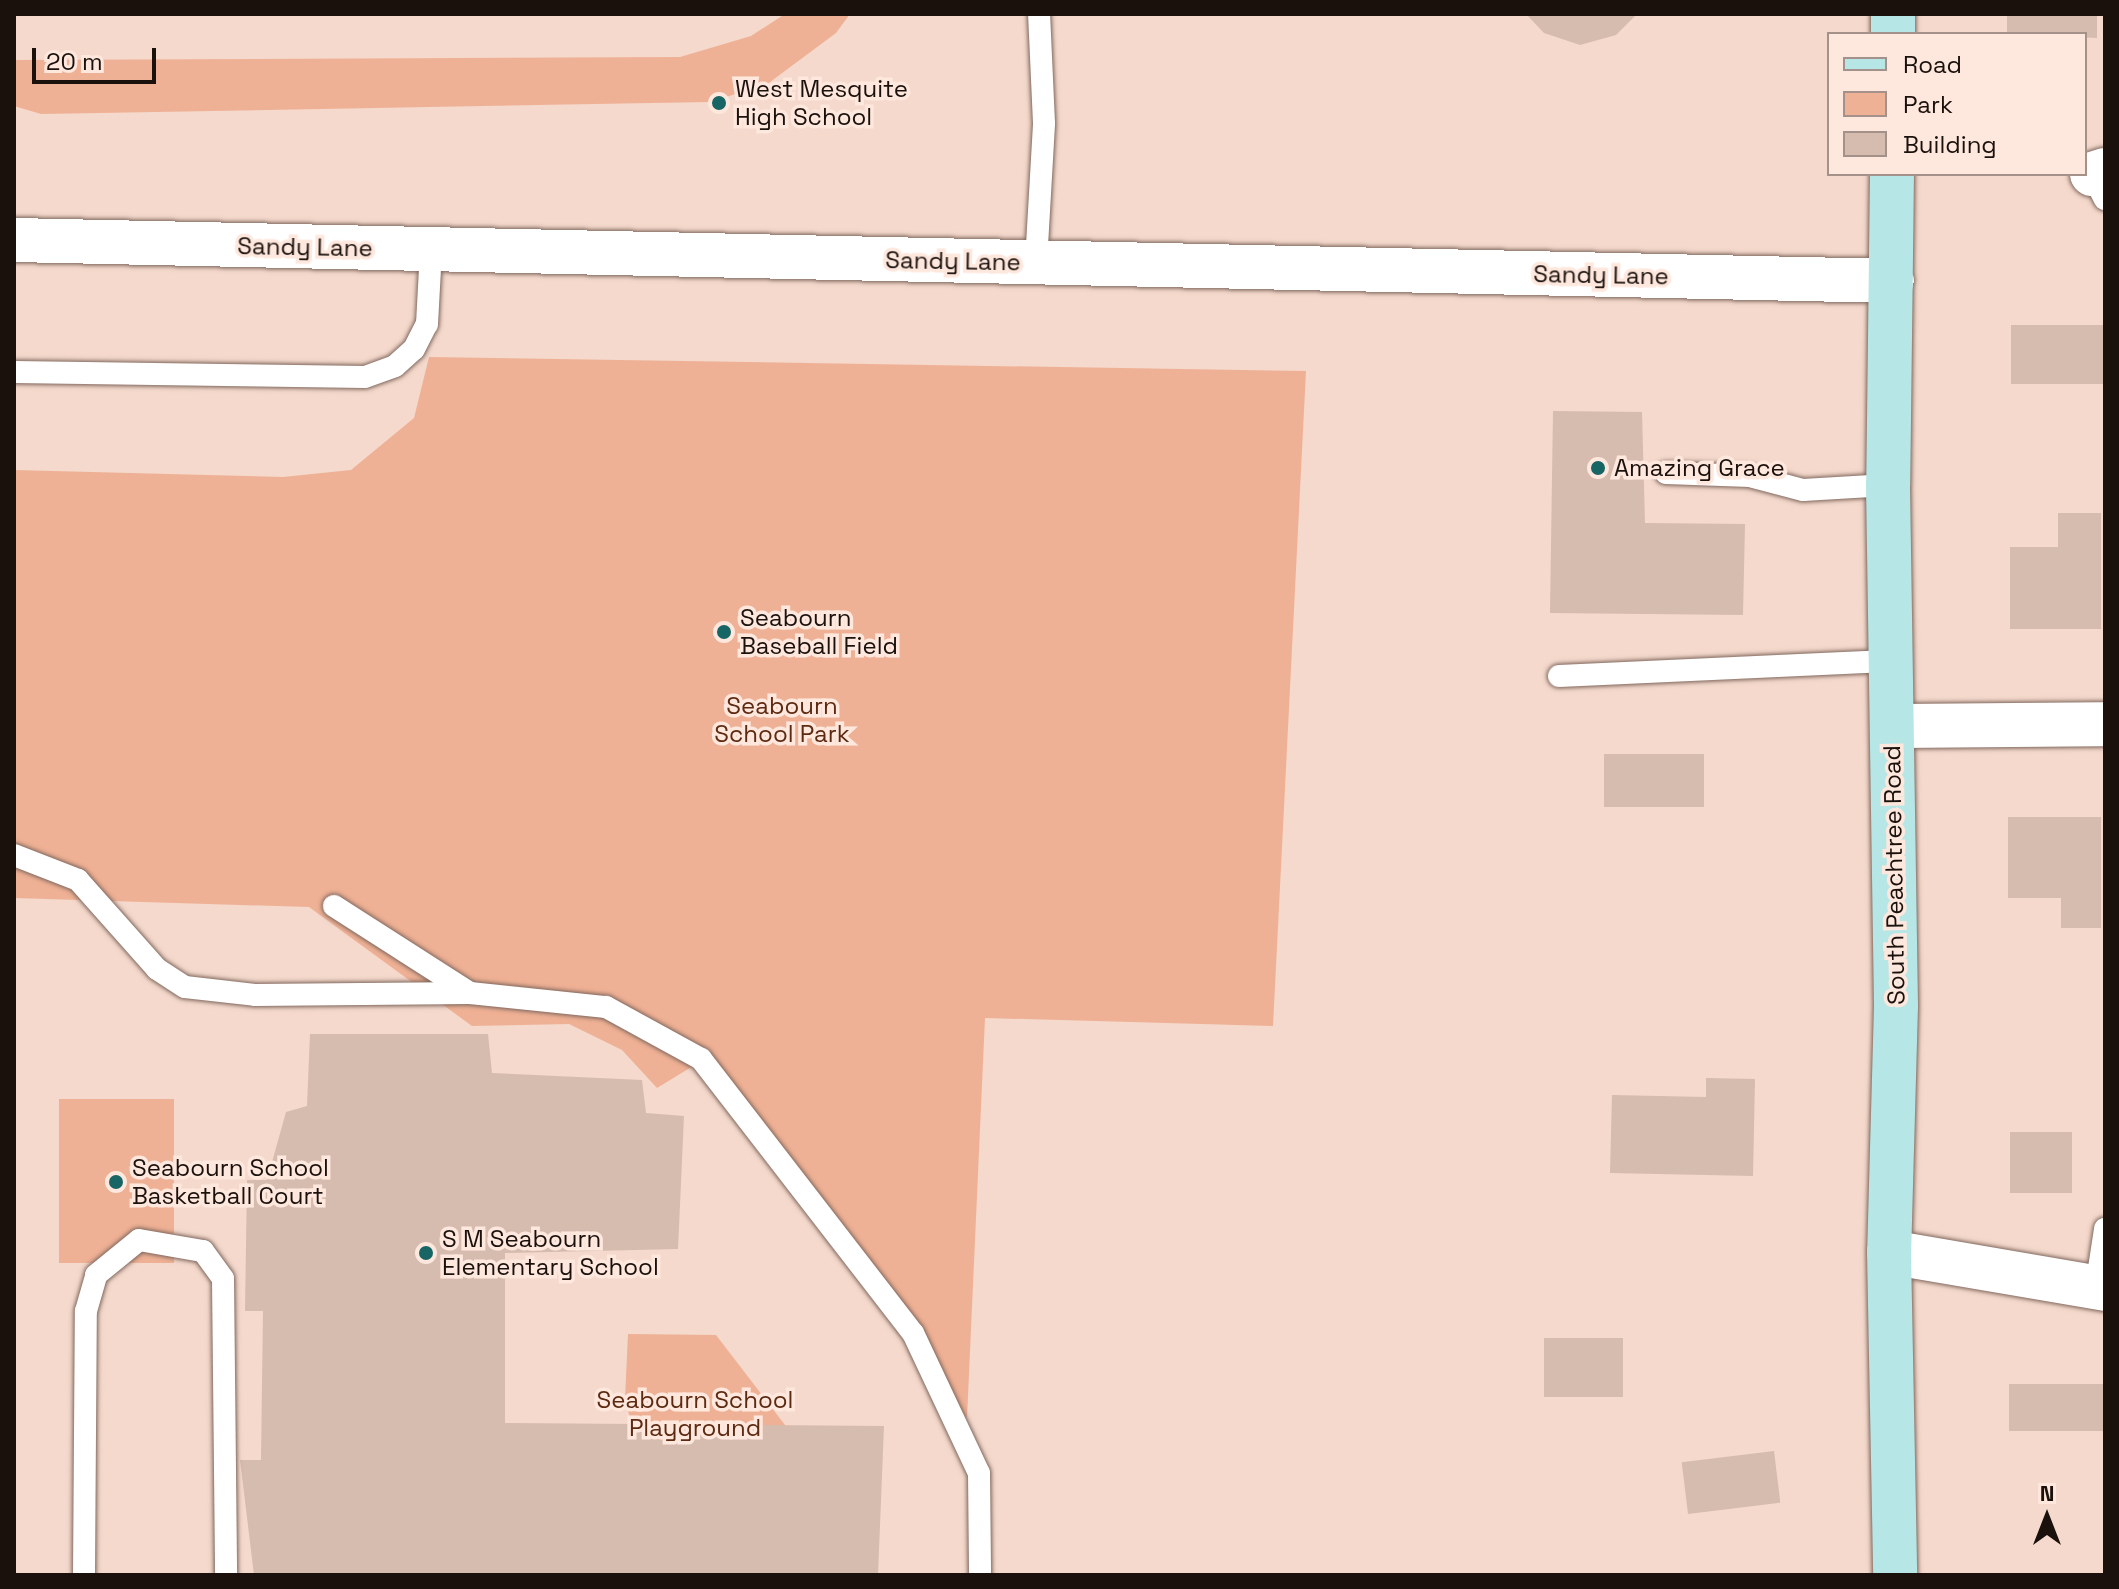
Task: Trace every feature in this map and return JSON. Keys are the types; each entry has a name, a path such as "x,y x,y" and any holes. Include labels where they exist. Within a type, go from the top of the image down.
{"main road":[{"name":"South Peachtree Road","path":"1892,176 1888,485 1896,1006 1889,1252 1895,1575"}],"street":[{"name":"Sandy Lane","path":"14,240 1892,281"},
{"path":"1893,726 2105,724"},
{"path":"1889,1252 2101,1288"}],"lane":[{"path":"1036,263 1044,123 1039,14"},
{"path":"14,372 365,377 395,366 414,349 427,324 431,249"},
{"path":"1666,473 1750,476 1803,490 1888,485"},
{"path":"1559,676 1893,661"},
{"path":"14,855 78,880 157,969 185,987 255,995 470,993 606,1007 701,1059 913,1333 979,1473 980,1575"},
{"path":"334,906 470,993"},
{"path":"2101,1288 2105,1229"},
{"path":"84,1575 86,1311 96,1275 139,1240 203,1251 223,1279 226,1575"}],"green space":[{"path":"785,14 850,14 836,33 766,85 709,102 41,114 14,106 14,60 680,57 751,36"},
{"name":"Seabourn School Park","path":"429,357 1306,371 1273,1026 985,1018 967,1418 693,1066 657,1088 622,1050 569,1024 472,1026 309,907 14,898 14,470 283,477 351,470 414,418"},
{"name":"Seabourn School Basketball Court","path":"59,1099 174,1099 174,1263 59,1263"},
{"name":"Seabourn School Playground","path":"628,1334 716,1335 828,1481 635,1437 625,1399"}],"building":[{"path":"1526,14 1637,14 1616,35 1580,45 1544,33"},
{"path":"2007,14 2097,14 2097,38 2087,38 2087,32 2007,32"},
{"path":"2011,325 2105,325 2105,384 2011,384"},
{"name":"Amazing Grace","path":"1553,411 1642,412 1645,523 1745,524 1743,615 1550,613"},
{"path":"2058,513 2101,513 2101,629 2010,629 2010,547 2058,547"},
{"path":"1604,754 1704,754 1704,807 1604,807"},
{"path":"2008,817 2101,817 2101,928 2061,928 2061,898 2008,898"},
{"path":"310,1034 488,1034 492,1073 642,1080 646,1113 684,1116 678,1249 505,1253 505,1423 884,1426 878,1575 254,1575 240,1460 261,1460 263,1311 245,1311 247,1180 267,1180 286,1112 307,1106"},
{"path":"1706,1078 1755,1079 1753,1176 1610,1173 1612,1095 1706,1097"},
{"path":"2010,1132 2072,1132 2072,1193 2010,1193"},
{"path":"1544,1338 1623,1338 1623,1397 1544,1397"},
{"path":"2009,1384 2105,1384 2105,1431 2009,1431"},
{"path":"1774,1451 1780,1503 1688,1514 1682,1462"}],"place":[{"name":"West Mesquite High School","path":"719,103"},
{"name":"Amazing Grace","path":"1598,468"},
{"name":"Seabourn Baseball Field","path":"724,632"},
{"name":"Seabourn School Basketball Court","path":"116,1182"},
{"name":"S M Seabourn Elementary School","path":"426,1253"}]}
